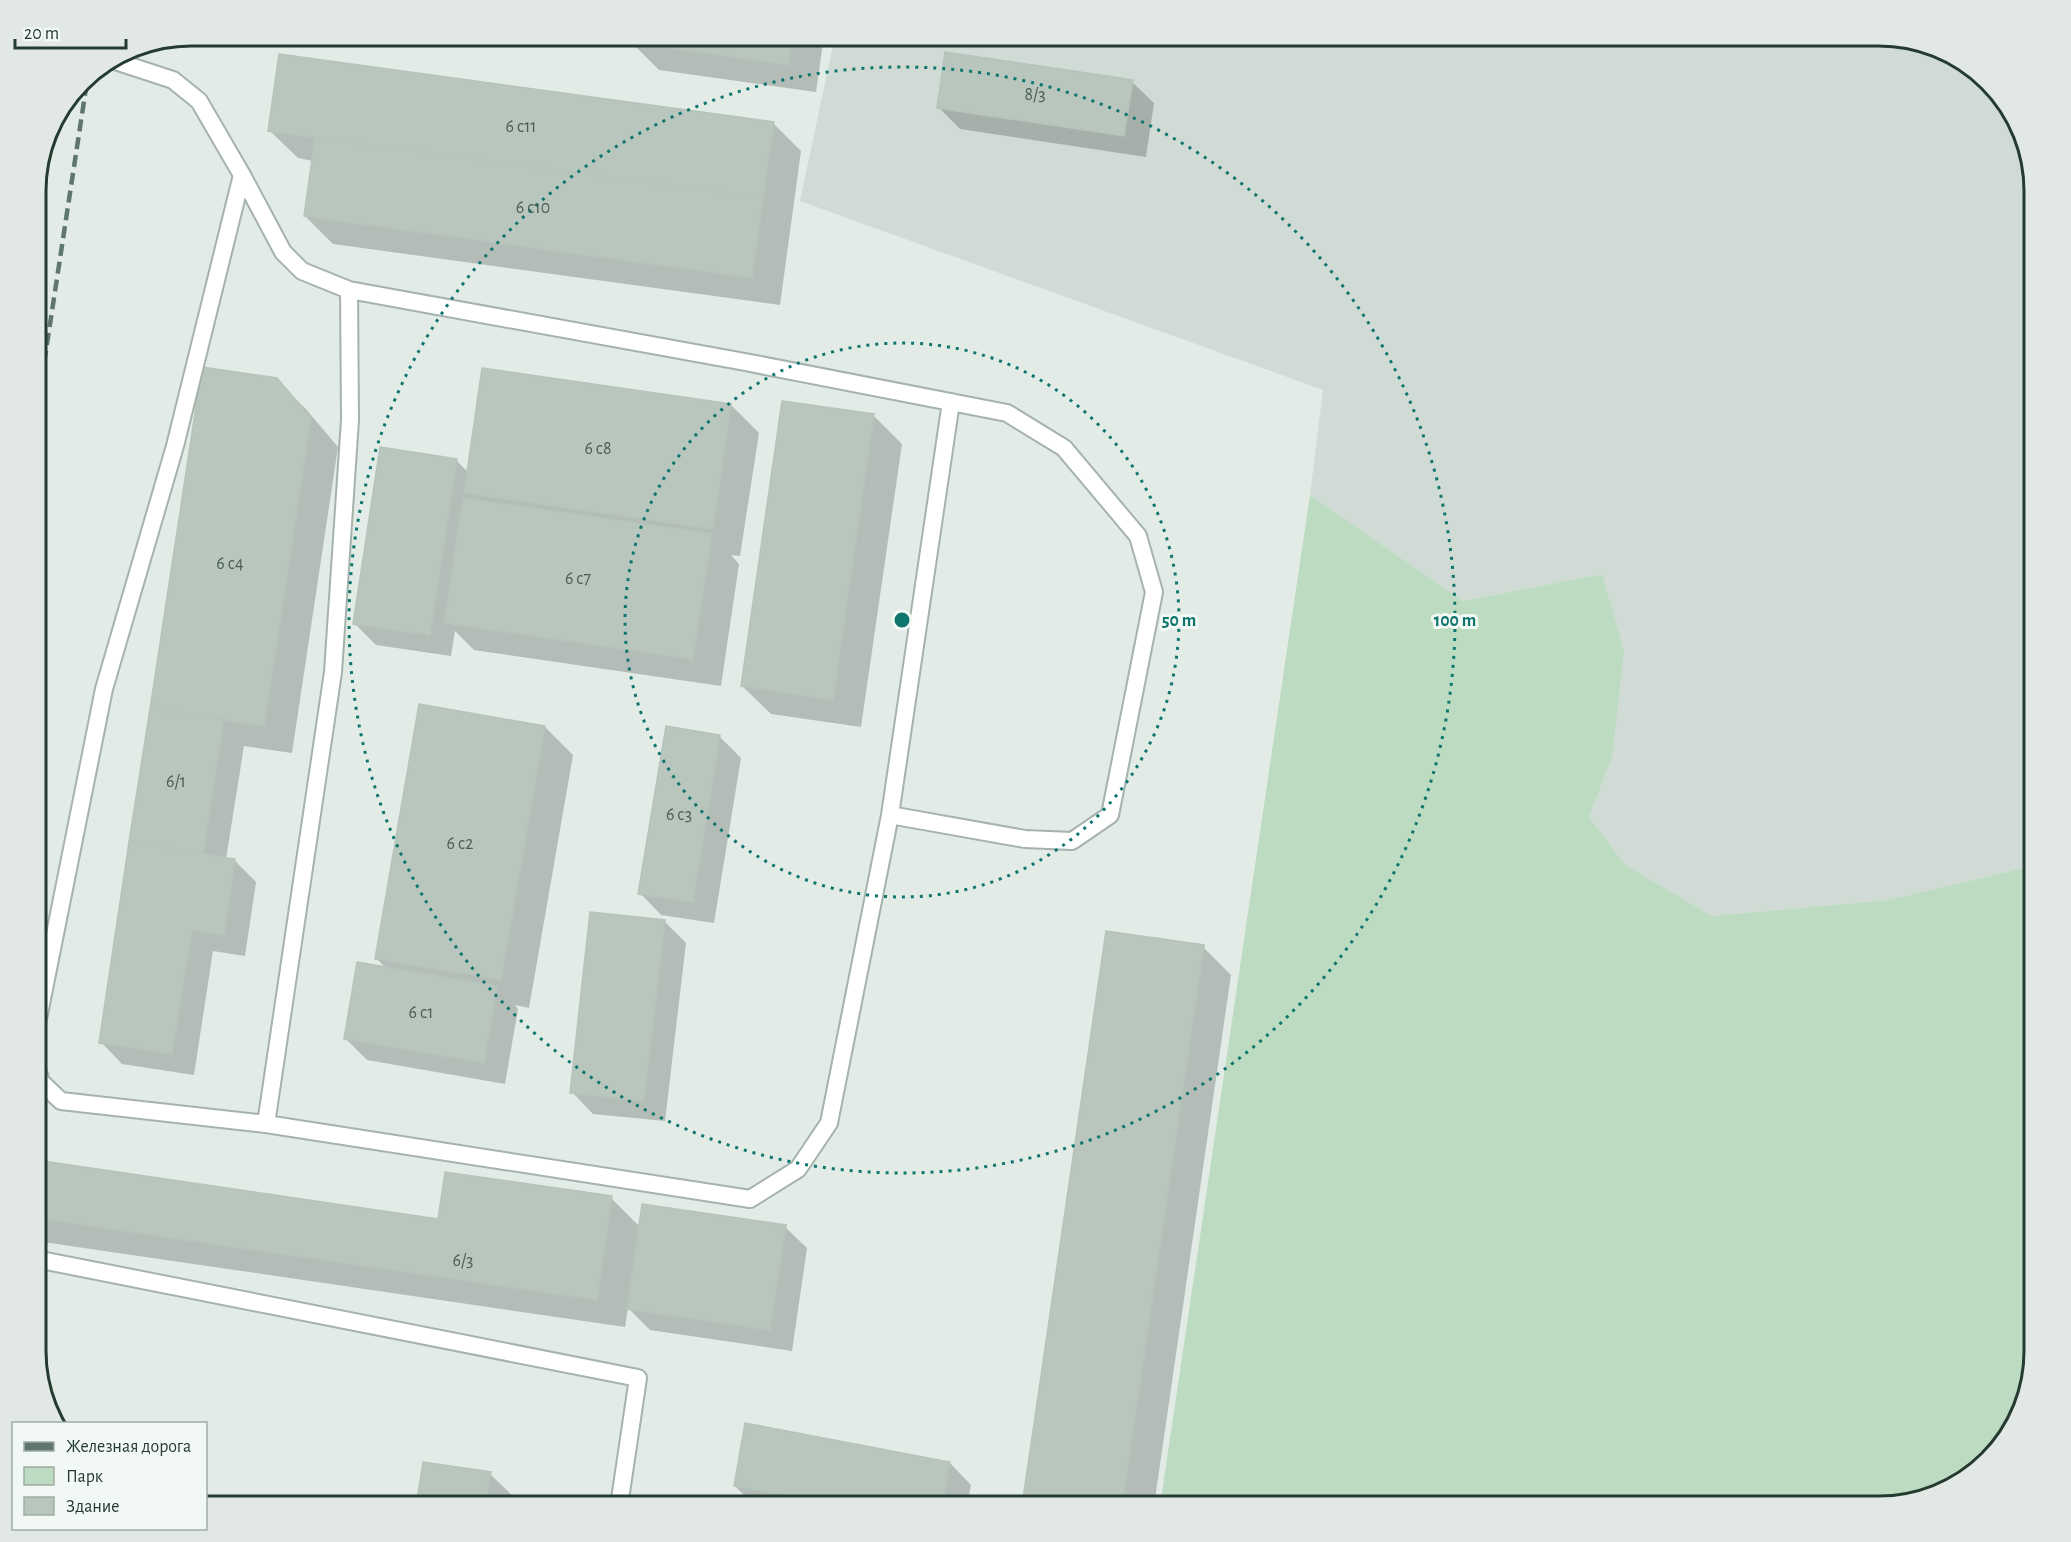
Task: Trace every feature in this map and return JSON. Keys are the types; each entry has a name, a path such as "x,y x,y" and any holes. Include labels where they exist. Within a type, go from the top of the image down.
{"lane":[{"path":"123,64 173,80 199,101 283,252 302,271 349,290 745,362 1007,413 1064,448 1138,536 1154,592 1110,815 1072,842 1025,839 890,816"},
{"path":"47,974 104,689 176,446 242,175"},
{"path":"266,1125 333,672 350,420 349,290"},
{"path":"47,1088 62,1101 266,1125 750,1199 798,1169 829,1123 890,816 951,402"},
{"path":"47,1261 638,1378 620,1496"}],"shaded area":[{"path":"833,46 1880,46 1908,49 1944,61 1975,82 2000,111 2017,145 2023,172 2024,868 1888,900 1712,916 1624,865 1589,817 1612,757 1602,574 1463,601 1310,495 1323,390 800,201"}],"green space":[{"path":"1310,495 1463,601 1602,574 1624,651 1612,757 1589,817 1625,865 1712,916 1888,900 2024,868 2023,1370 2020,1388 2010,1415 1995,1439 1975,1460 1960,1471 1944,1481 1917,1491 1880,1496 1161,1496"}],"building":[{"path":"657,46 791,46 788,65"},
{"path":"945,52 1133,80 1124,136 937,108"},
{"path":"279,54 774,122 763,198 268,131"},
{"path":"315,138 763,198 752,278 304,216"},
{"path":"202,367 277,378 311,418 264,726 150,709"},
{"path":"482,368 731,404 713,529 464,493"},
{"path":"782,401 874,414 833,700 741,686"},
{"path":"380,447 457,459 430,635 353,624"},
{"path":"463,498 712,534 693,659 444,623"},
{"path":"419,704 545,726 501,980 375,959"},
{"path":"150,709 224,719 203,854 129,842"},
{"path":"666,726 720,735 693,902 638,894"},
{"path":"129,842 235,859 224,935 192,930 172,1054 99,1043"},
{"path":"590,912 665,920 644,1101 570,1093"},
{"path":"1106,931 1204,945 1123,1496 1023,1496"},
{"path":"357,962 497,986 484,1063 344,1039"},
{"path":"47,1162 438,1219 445,1172 612,1196 597,1300 47,1220"},
{"path":"642,1204 786,1225 770,1330 627,1309"},
{"path":"745,1423 950,1462 944,1496 786,1496 734,1486"},
{"path":"423,1462 491,1472 487,1496 418,1496"}],"railway":[{"path":"47,344 85,93"}]}
